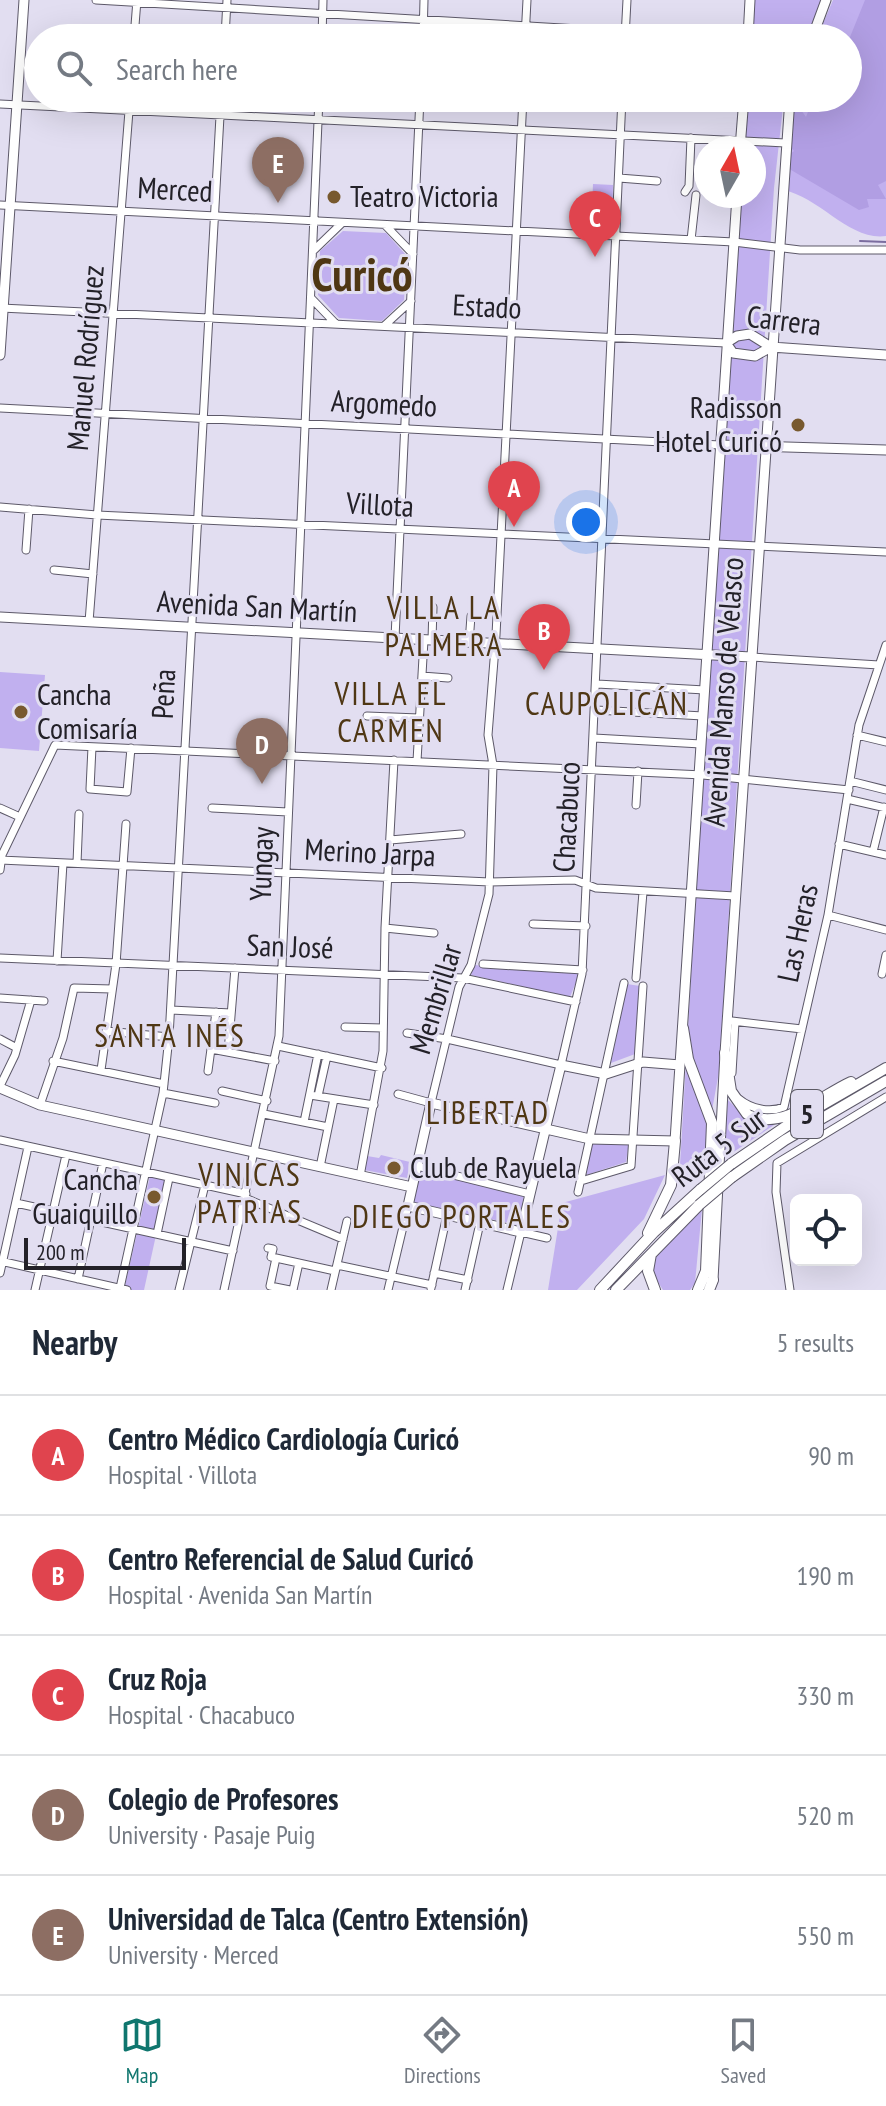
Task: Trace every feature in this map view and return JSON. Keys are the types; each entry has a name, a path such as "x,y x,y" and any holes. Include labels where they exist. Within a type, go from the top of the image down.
{"highway":[{"path":"683,1028 685,1065 712,1123 706,1271 698,1290"},
{"path":"725,1053 731,1091 749,1115 767,1120 784,1117 886,1068"},
{"name":"Ruta 5 Sur","path":"600,1290 638,1248 731,1164 784,1128 886,1068"},
{"name":"Ruta 5 Sur","path":"616,1290 657,1245 732,1177 785,1140 886,1084"},
{"path":"638,1248 671,1185 675,1141"},
{"path":"655,1290 648,1267 657,1245"}],"main road":[{"path":"0,355 5,205 17,105 24,0"},
{"path":"749,24 750,0"},
{"path":"817,24 826,0"},
{"path":"741,136 743,112"},
{"name":"Avenida Manso de Velasco","path":"711,1287 725,1053 731,1021 735,896 788,112"},
{"name":"Avenida Manso de Velasco","path":"683,1028 736,208"},
{"name":"Carrera","path":"729,344 737,336 750,334 771,347 886,355"},
{"name":"Estado","path":"729,344 733,353 747,357 771,347"},
{"name":"Argomedo","path":"720,445 886,450"},
{"name":"Avenida San Martín","path":"0,617 751,657"},
{"path":"431,1103 590,1139 675,1141 685,1065 640,1063 606,1074 561,1065"},
{"name":"Chacabuco","path":"521,1232 561,1065"},
{"path":"0,1087 40,1105 412,1187"},
{"name":"Membrillar","path":"408,1206 431,1103"},
{"path":"408,1206 521,1232"}],"street":[{"path":"96,0 227,4 323,14 482,24"},
{"path":"323,0 323,24"},
{"path":"423,24 424,0"},
{"path":"526,24 527,0"},
{"path":"626,24 627,0"},
{"path":"135,24 137,1"},
{"path":"226,24 227,4"},
{"path":"0,104 24,105"},
{"name":"Manuel Rodríguez","path":"89,622 129,112"},
{"path":"152,112 694,138"},
{"name":"Peña","path":"124,1289 163,1088 169,1037 220,112"},
{"name":"Yungay","path":"224,1290 278,1046 318,112"},
{"path":"395,638 419,112"},
{"path":"494,644 522,112"},
{"name":"Chacabuco","path":"561,1065 583,970 586,926 622,112"},
{"path":"685,192 689,186 691,138"},
{"path":"766,143 785,143"},
{"path":"619,178 657,181"},
{"path":"691,240 694,199"},
{"name":"Merced","path":"5,205 734,242 778,248 886,250"},
{"path":"313,251 342,223"},
{"path":"386,226 413,254"},
{"path":"311,298 336,324"},
{"path":"384,326 411,301"},
{"name":"Estado","path":"2,308 729,344"},
{"name":"Argomedo","path":"0,408 720,445"},
{"name":"Villota","path":"0,507 501,536 886,552"},
{"path":"26,550 29,509"},
{"path":"54,570 93,574"},
{"path":"417,761 422,676 433,607"},
{"path":"469,643 471,616"},
{"name":"Membrillar","path":"431,1103 463,978 471,965 484,923 490,882 493,765 488,735 494,644"},
{"name":"Las Heras","path":"731,1021 731,1081 735,1094 752,1107 775,1110 784,1107 828,915 857,735 886,645"},
{"path":"751,657 879,665"},
{"path":"422,676 448,678"},
{"path":"597,684 705,690"},
{"path":"596,710 703,716"},
{"path":"367,716 419,718"},
{"path":"857,735 886,742"},
{"path":"594,738 701,744"},
{"path":"0,870 0,860 55,745 593,768 743,779 848,794 885,808 873,852"},
{"path":"92,747 90,789 127,792 131,748"},
{"path":"360,1176 382,1068 383,974 394,760"},
{"path":"636,805 638,771"},
{"path":"850,781 885,789 886,780"},
{"path":"0,808 20,817"},
{"path":"212,808 288,812"},
{"path":"77,863 79,814"},
{"path":"101,1070 116,964 126,824"},
{"path":"390,840 461,834"},
{"path":"839,844 886,855"},
{"name":"Merino Jarpa","path":"0,860 490,882 575,880 588,885 643,892 735,896"},
{"path":"57,961 63,863"},
{"path":"636,978 643,892"},
{"path":"828,915 886,930"},
{"path":"533,924 586,926"},
{"path":"385,928 434,933"},
{"path":"882,974 886,955"},
{"name":"San José","path":"0,958 463,978 576,1002"},
{"path":"483,964 583,970"},
{"path":"228,1052 235,968"},
{"path":"578,1192 624,983"},
{"path":"581,1181 631,1166 643,986"},
{"path":"40,1105 65,1032 74,988 112,989"},
{"path":"0,998 44,1001"},
{"path":"0,1087 17,1048 31,1000"},
{"path":"171,1010 231,1013"},
{"path":"208,1071 216,1012"},
{"path":"731,1021 802,1029"},
{"path":"345,1027 383,1028"},
{"path":"106,1031 169,1037"},
{"path":"407,1033 561,1065"},
{"path":"0,1039 17,1048"},
{"path":"278,1046 382,1068"},
{"path":"211,1049 275,1061"},
{"path":"304,1122 314,1095 322,1055"},
{"path":"53,1061 101,1070 215,1103"},
{"path":"222,1091 267,1101"},
{"path":"398,1094 431,1103"},
{"path":"314,1095 374,1105"},
{"path":"790,1290 776,1192 777,1163 785,1155 886,1097"},
{"path":"320,1167 334,1099"},
{"path":"264,1114 328,1127"},
{"path":"0,1140 245,1196 343,1239"},
{"path":"0,1273 28,1147"},
{"path":"365,1152 377,1155"},
{"path":"35,1290 66,1155"},
{"path":"78,1279 103,1163"},
{"path":"417,1166 530,1194"},
{"path":"157,1234 169,1178"},
{"path":"179,1290 205,1185"},
{"path":"16,1203 233,1251"},
{"name":"Membrillar","path":"388,1290 408,1206"},
{"path":"268,1248 273,1249 271,1257 391,1277 431,1288 447,1215"},
{"path":"331,1290 347,1221"},
{"path":"465,1290 480,1223"},
{"path":"521,1232 547,1238"},
{"name":"Chacabuco","path":"507,1290 521,1232"},
{"path":"276,1258 270,1286 291,1290 299,1263"},
{"path":"1,1261 124,1289"},
{"path":"434,1273 468,1280"}],"shaded area":[{"path":"753,0 823,0 813,24 752,24"},
{"path":"833,0 886,0 886,236 860,232 810,201 783,190 791,112 862,112 862,24 823,24"},
{"path":"865,0 886,0 886,181 878,185 886,199 867,199 869,207 859,210 786,167 786,157 794,151 787,143 791,112 802,112 806,117 808,112 862,112 862,24 855,24"},
{"path":"746,112 782,112 774,188 719,1072 702,1165 698,1174 679,1182 719,495 740,208 766,208 766,136 745,136"},
{"path":"593,184 613,185 612,233 591,233"},
{"path":"343,231 386,233 407,256 404,300 382,321 339,318 318,295 320,251"},
{"name":"Cancha Comisaría","path":"0,672 45,675 39,751 0,748"},
{"path":"474,965 579,975 570,997 471,975"},
{"path":"627,984 640,986 635,1054 611,1063"},
{"path":"728,1100 748,1120 774,1125 723,1159"},
{"path":"592,1142 629,1142 626,1162 586,1175"},
{"name":"Club de Rayuela","path":"381,1155 410,1162 407,1178 364,1170 367,1156 379,1158"},
{"path":"419,1170 524,1195 518,1225 412,1202"},
{"path":"665,1175 644,1219 577,1290 548,1290 562,1203"},
{"path":"150,1176 172,1179 163,1226 158,1226 144,1290 124,1290"},
{"path":"702,1209 695,1283 690,1290 663,1290 652,1273 656,1256"}],"waterway":[{"path":"860,241 886,242"}],"place":[{"name":"Teatro Victoria","path":"334,197"},
{"name":"Universidad de Talca (Centro Extensión)","path":"278,203"},
{"name":"Cruz Roja","path":"595,257"},
{"name":"Radisson Hotel Curicó","path":"798,425"},
{"name":"Centro Médico Cardiología Curicó","path":"514,527"},
{"name":"Centro Referencial de Salud Curicó","path":"544,670"},
{"name":"Cancha Comisaría","path":"21,712"},
{"name":"Colegio de Profesores","path":"262,784"},
{"name":"Club de Rayuela","path":"394,1168"},
{"name":"Cancha Guaiquillo","path":"154,1197"}],"district":[{"name":"Curicó","path":"362,275"},
{"name":"VILLA LA PALMERA","path":"444,626"},
{"name":"CAUPOLICÁN","path":"607,704"},
{"name":"VILLA EL CARMEN","path":"391,712"},
{"name":"SANTA INÉS","path":"170,1036"},
{"name":"LIBERTAD","path":"488,1113"},
{"name":"VINICAS PATRIAS","path":"250,1194"},
{"name":"DIEGO PORTALES","path":"462,1217"}]}
